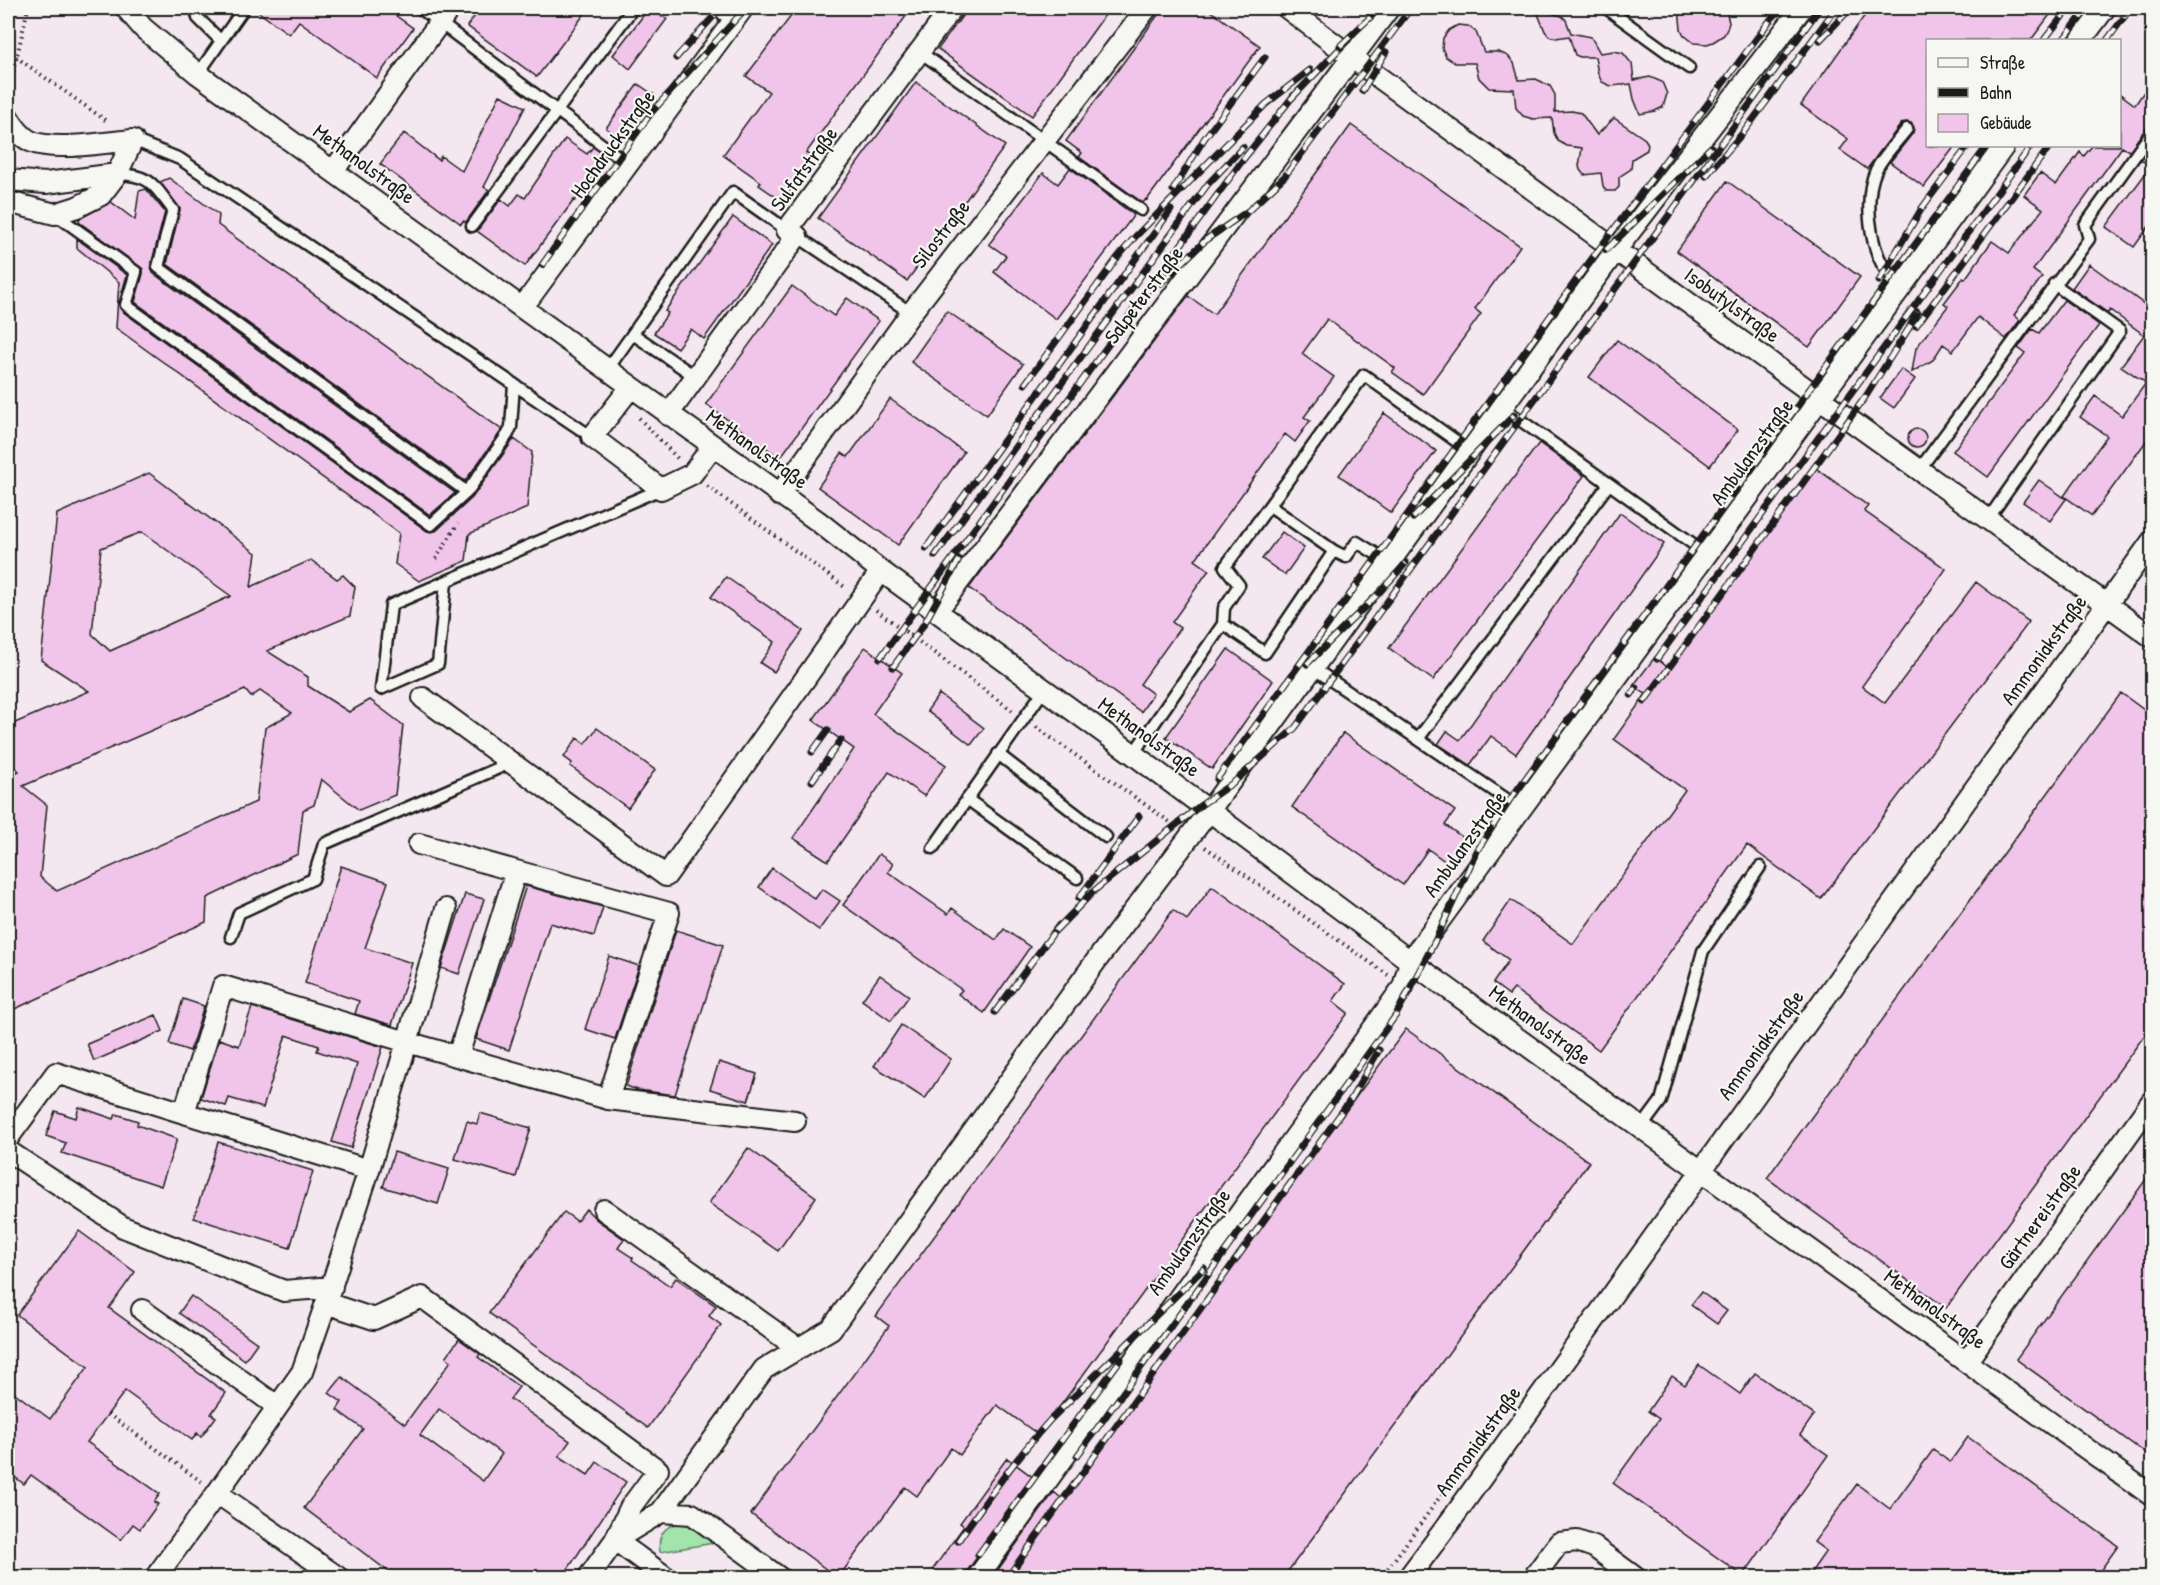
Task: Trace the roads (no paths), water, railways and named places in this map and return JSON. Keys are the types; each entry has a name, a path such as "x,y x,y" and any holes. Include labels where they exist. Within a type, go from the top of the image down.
{"street":[{"name":"Methanolstraße","path":"126,8 143,28 198,74 334,170 607,370 626,394 668,415 779,495 1410,961 2152,1496"},
{"name":"Sulfatstraße","path":"668,415 792,233 952,8"},
{"name":"Silostraße","path":"779,495 911,313 1147,8"},
{"name":"Isobutylstraße","path":"1287,8 1820,399 2152,637"},
{"name":"Salpeterstraße","path":"937,611 1389,8"},
{"path":"615,1540 661,1512 764,1369 831,1329 1096,961 1209,811 1616,250 1802,8"},
{"path":"2082,39 2105,8"},
{"path":"334,170 445,14"},
{"name":"Hochdruckstraße","path":"522,309 737,15"},
{"path":"8,117 15,130 31,141 54,146 134,140"},
{"path":"8,202 55,214 77,207 101,195 117,174 134,140"},
{"name":"Ambulanzstraße","path":"977,1578 1403,987 1410,961 2003,147"},
{"path":"8,180 46,183 117,174"},
{"path":"626,394 592,437 661,489 692,474 712,447"},
{"name":"Ammoniakstraße","path":"1408,1578 2152,541"},
{"path":"423,698 666,876 881,571"},
{"path":"419,844 669,913 608,1099"},
{"path":"458,1056 516,871"},
{"path":"155,1578 302,1372 369,1170 446,909"},
{"path":"184,1113 223,986 407,1042 608,1099 795,1121"},
{"path":"8,1138 56,1073 369,1170"},
{"name":"Gärtnereistraße","path":"1967,1361 2152,1101"},
{"path":"8,1151 123,1227 284,1292 329,1295 374,1318 422,1297 658,1470 630,1508 615,1540 588,1578"},
{"path":"604,1210 798,1348"},
{"path":"142,1310 277,1406"},
{"path":"217,1493 339,1578"},
{"path":"661,1512 692,1514 780,1578"},
{"path":"615,1540 667,1578"},
{"path":"1533,1578 1559,1543 1576,1541 1594,1547 1636,1578"}],"lane":[{"path":"196,8 198,18 220,40"},
{"path":"198,74 244,8"},
{"path":"420,8 445,14 557,110 628,164"},
{"path":"472,226 633,8"},
{"path":"715,8 737,15"},
{"path":"1606,8 1689,68"},
{"path":"920,52 1141,210"},
{"path":"1902,284 1885,270 1877,249 1868,209 1869,190 1877,169 1907,129"},
{"path":"1920,470 2089,239 2085,225 2152,132"},
{"path":"134,140 180,159 592,437"},
{"path":"117,174 136,175 147,179 172,210 158,267 467,492"},
{"path":"607,370 733,192 911,313"},
{"path":"55,214 136,272 126,305 431,525 467,492 508,435 511,427 514,384"},
{"path":"1988,519 2120,332 2054,284"},
{"path":"633,334 696,377"},
{"path":"1132,754 1223,624 1224,608 1239,585 1225,567 1364,375 1470,451"},
{"path":"1502,407 1707,554"},
{"path":"1418,739 1609,484"},
{"path":"446,582 438,664 381,688 391,605 661,489"},
{"path":"1270,506 1346,557 1358,542 1389,562"},
{"path":"1223,624 1265,653 1334,551"},
{"path":"1313,668 1521,809"},
{"path":"933,848 1044,690"},
{"path":"998,754 1106,837"},
{"path":"231,937 239,913 313,879 324,844 510,763"},
{"path":"967,799 1077,878"},
{"path":"1641,1128 1662,1101 1703,951 1760,867"}],"railway":[{"path":"676,58 721,8"},
{"path":"542,265 651,113 746,8"},
{"path":"1340,46 1380,8"},
{"path":"1161,283 1207,239 1248,211 1285,176 1411,8"},
{"path":"1217,779 1582,272 1771,19 1782,8"},
{"path":"1055,931 1095,890 1201,805 1234,782 1295,728 1820,8"},
{"path":"1706,176 1746,129 1836,8"},
{"path":"1820,40 1851,8"},
{"path":"2045,39 2069,8"},
{"path":"2064,39 2088,8"},
{"path":"2108,39 2131,8"},
{"path":"1290,100 1347,41"},
{"path":"1362,91 1386,52"},
{"path":"1173,190 1204,139 1265,57"},
{"path":"1025,384 1135,237 1266,104 1310,70"},
{"path":"880,658 1242,161 1294,95"},
{"path":"935,556 1208,184 1243,147"},
{"path":"1606,250 1711,147"},
{"path":"1879,281 1922,208 1967,147"},
{"path":"1077,1456 1396,1015 1435,941 1477,851 1509,801 1986,147"},
{"path":"1657,659 2030,147"},
{"path":"1916,326 2049,147"},
{"path":"926,548 1171,210"},
{"path":"1644,702 1866,396 1917,312"},
{"path":"1413,518 1514,415"},
{"path":"893,667 924,624 959,560"},
{"path":"1307,664 1406,563"},
{"path":"1631,695 1636,688"},
{"path":"812,752 828,730"},
{"path":"812,781 841,740"},
{"path":"1079,898 1139,816"},
{"path":"995,1012 1059,925"},
{"path":"1007,1578 1351,1099 1379,1050"},
{"path":"958,1541 991,1494 1051,1419 1204,1268"},
{"path":"978,1555 1121,1359"}]}
